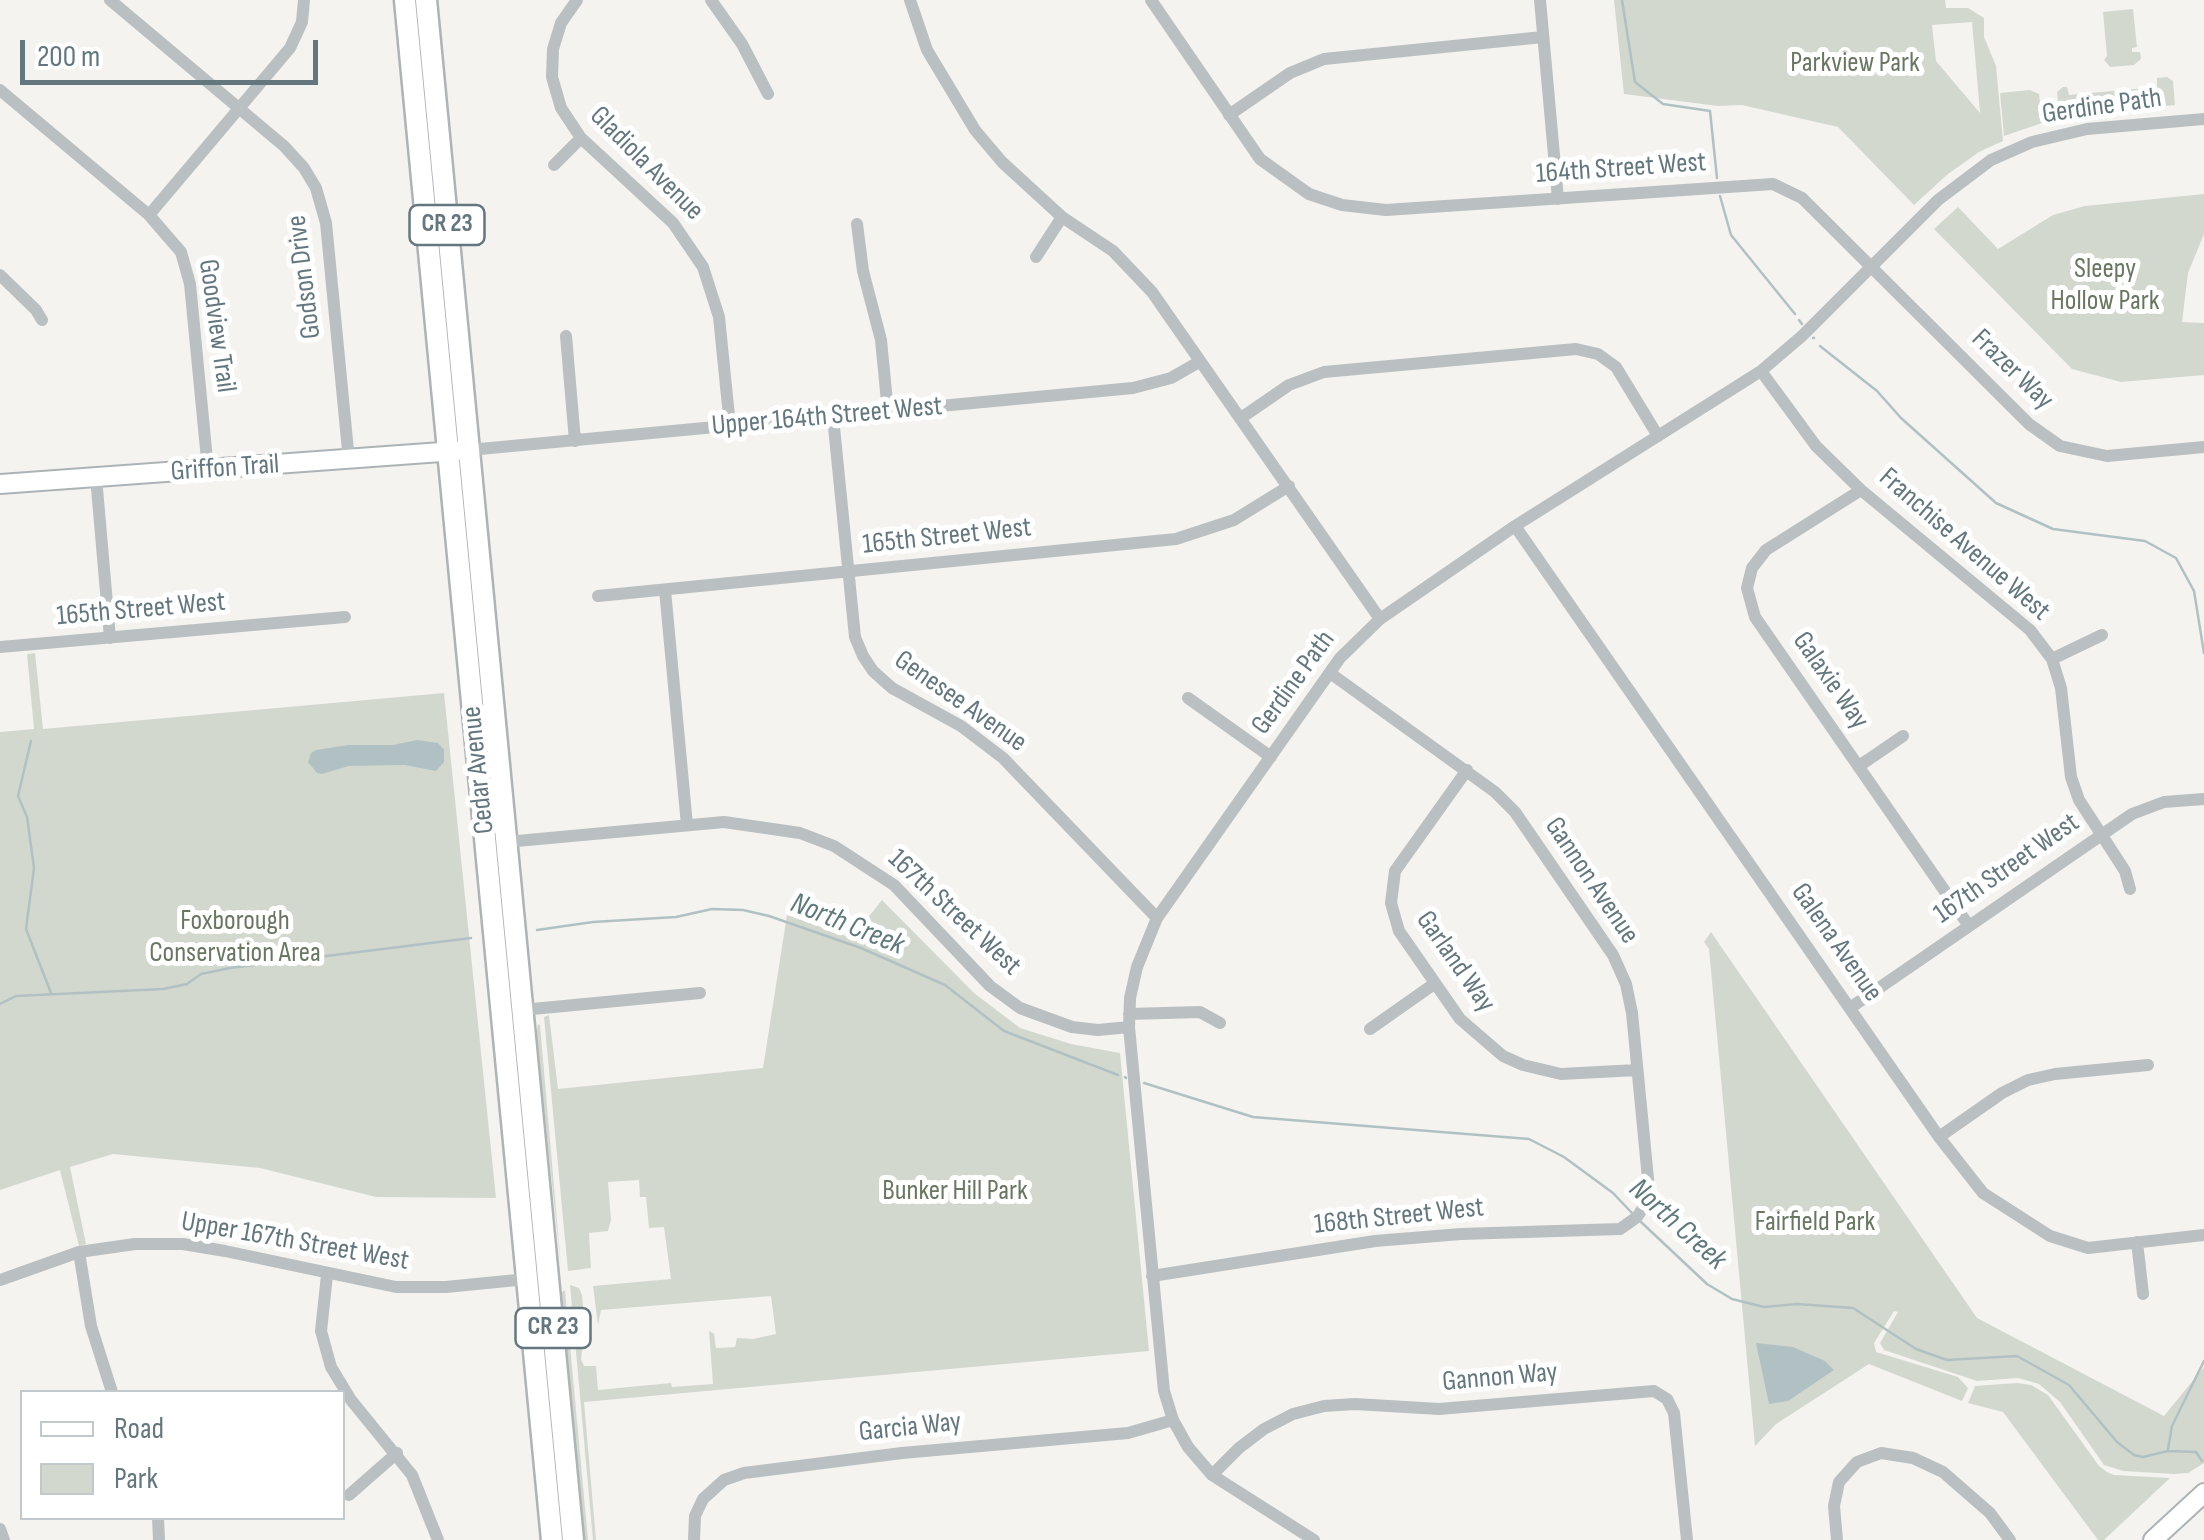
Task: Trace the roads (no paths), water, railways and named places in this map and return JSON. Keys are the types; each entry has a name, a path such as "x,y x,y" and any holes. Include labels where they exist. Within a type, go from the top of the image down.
{"main road":[{"name":"Cedar Avenue","path":"405,0 506,842 573,1540"},
{"name":"Cedar Avenue","path":"426,0 480,782 552,1540"},
{"path":"480,782 492,821 506,842"}],"street":[{"name":"Godson Drive","path":"110,0 300,162 322,205 349,461"},
{"path":"149,214 290,48 302,22 304,0"},
{"path":"711,0 742,44 768,94"},
{"path":"910,0 927,50 975,130 1002,162 1062,217 1113,251 1134,272 1380,619"},
{"name":"164th Street West","path":"1151,0 1260,159 1310,194 1342,204 1386,210 1774,184 1802,198 1872,267"},
{"path":"1540,0 1558,199"},
{"name":"Gladiola Avenue","path":"569,3 552,48 552,77 561,108 581,138 673,223 703,267 719,317 730,426"},
{"path":"1229,115 1290,73 1324,59 1544,37"},
{"name":"Goodview Trail","path":"0,90 149,214 178,247 188,269 208,470"},
{"name":"Gerdine Path","path":"1314,1540 1212,1474 1188,1446 1173,1420 1164,1391 1129,1020 1136,967 1157,918 1330,673 1353,643 1380,619 1515,526 1761,371 1802,336 1938,200 1991,160 2032,142 2088,129 2204,119"},
{"path":"554,165 581,138"},
{"path":"1036,256 1062,217"},
{"path":"857,224 863,271 881,340 888,412"},
{"name":"Frazer Way","path":"1872,267 2028,424 2060,446 2107,456 2204,447"},
{"path":"0,275 42,320"},
{"path":"566,336 575,441"},
{"path":"1241,418 1289,385 1324,372 1576,349 1598,354 1616,367 1658,436"},
{"name":"Upper 164th Street West","path":"459,451 1133,388 1171,378 1199,362"},
{"name":"Franchise Avenue West","path":"1761,371 1816,446 1861,490 2030,630 2052,659 2061,688 2071,777 2079,800 2125,872 2130,889"},
{"name":"Genesee Avenue","path":"833,417 855,638 873,672 892,688 961,726 1003,758 1157,918"},
{"name":"Griffon Trail","path":"0,484 459,451"},
{"path":"96,478 110,638"},
{"name":"165th Street West","path":"598,596 1176,539 1234,520 1289,486"},
{"name":"Galaxie Way","path":"1861,490 1766,550 1752,568 1747,588 1755,617 1970,926"},
{"name":"Galena Avenue","path":"1515,526 1939,1137 1983,1192 2050,1236 2088,1248 2204,1234"},
{"path":"665,590 687,825"},
{"name":"165th Street West","path":"0,647 345,617"},
{"path":"2052,659 2102,635"},
{"name":"Gannon Avenue","path":"1330,673 1495,792 1515,812 1613,955 1629,997 1649,1189 1645,1208"},
{"path":"1188,698 1271,756"},
{"path":"1858,766 1903,736"},
{"name":"Garland Way","path":"1467,770 1395,871 1390,888 1392,917 1434,984 1471,1032 1503,1056 1524,1066 1575,1075 1638,1070"},
{"name":"167th Street West","path":"1850,1008 2132,814 2164,802 2204,798"},
{"name":"167th Street West","path":"506,842 724,822 800,834 834,846 894,885 990,986 1020,1008 1072,1027 1098,1030 1129,1020 1200,1012 1220,1023"},
{"path":"1370,1029 1434,984"},
{"path":"522,1010 700,992"},
{"path":"1939,1137 2028,1080 2148,1065"},
{"name":"168th Street West","path":"1152,1276 1374,1240 1610,1230 1628,1225 1645,1208"},
{"path":"2136,1242 2144,1294"},
{"name":"Upper 167th Street West","path":"0,1280 79,1252 135,1244 183,1244 418,1288 527,1279"},
{"path":"79,1252 91,1326 111,1390"},
{"path":"327,1274 320,1331 331,1368 345,1390"},
{"path":"345,1390 397,1453 420,1490 438,1540"},
{"name":"Gannon Way","path":"1212,1474 1264,1429 1293,1414 1324,1406 1439,1409 1654,1391 1667,1399 1674,1413 1687,1540"},
{"name":"Garcia Way","path":"694,1540 695,1516 704,1498 724,1480 744,1473 1128,1433 1173,1420"},
{"path":"349,1495 397,1453"},
{"path":"1837,1540 1834,1506 1839,1482 1857,1462 1881,1453 1913,1458 1943,1472 1990,1513 2010,1540"},
{"path":"2153,1540 2204,1493"},
{"path":"0,1529 4,1540"}],"waterway":[{"path":"1622,0 1635,82 1663,104 1710,111 1717,178"},
{"path":"1720,196 1731,235 1795,314"},
{"path":"1799,320 1802,324"},
{"path":"1820,346 1877,391 1901,418 1996,503 2053,529 2145,541 2176,558 2194,591 2204,653"},
{"path":"31,741 18,796 27,817 34,868 26,929 51,993"},
{"name":"North Creek","path":"537,930 676,917 712,909 769,916 861,948 945,985 1004,1031 1118,1075"},
{"name":"North Creek","path":"0,1004 16,996 163,989 230,968 471,938"},
{"name":"North Creek","path":"1144,1083 1253,1117 1529,1139 1564,1157 1613,1193 1632,1213"},
{"name":"North Creek","path":"1641,1222 1707,1284 1732,1299 1764,1307 1797,1304 1853,1308 1916,1349 1947,1360 2017,1356 2069,1385 2117,1442 2134,1455 2196,1452 2202,1461"},
{"path":"2168,1449 2172,1426 2204,1361"}],"park label":[{"name":"Parkview Park","path":"1855,64"},
{"name":"Sleepy Hollow Park","path":"2105,286"},
{"name":"Foxborough Conservation Area","path":"235,938"},
{"name":"Bunker Hill Park","path":"955,1192"},
{"name":"Fairfield Park","path":"1815,1223"}]}
